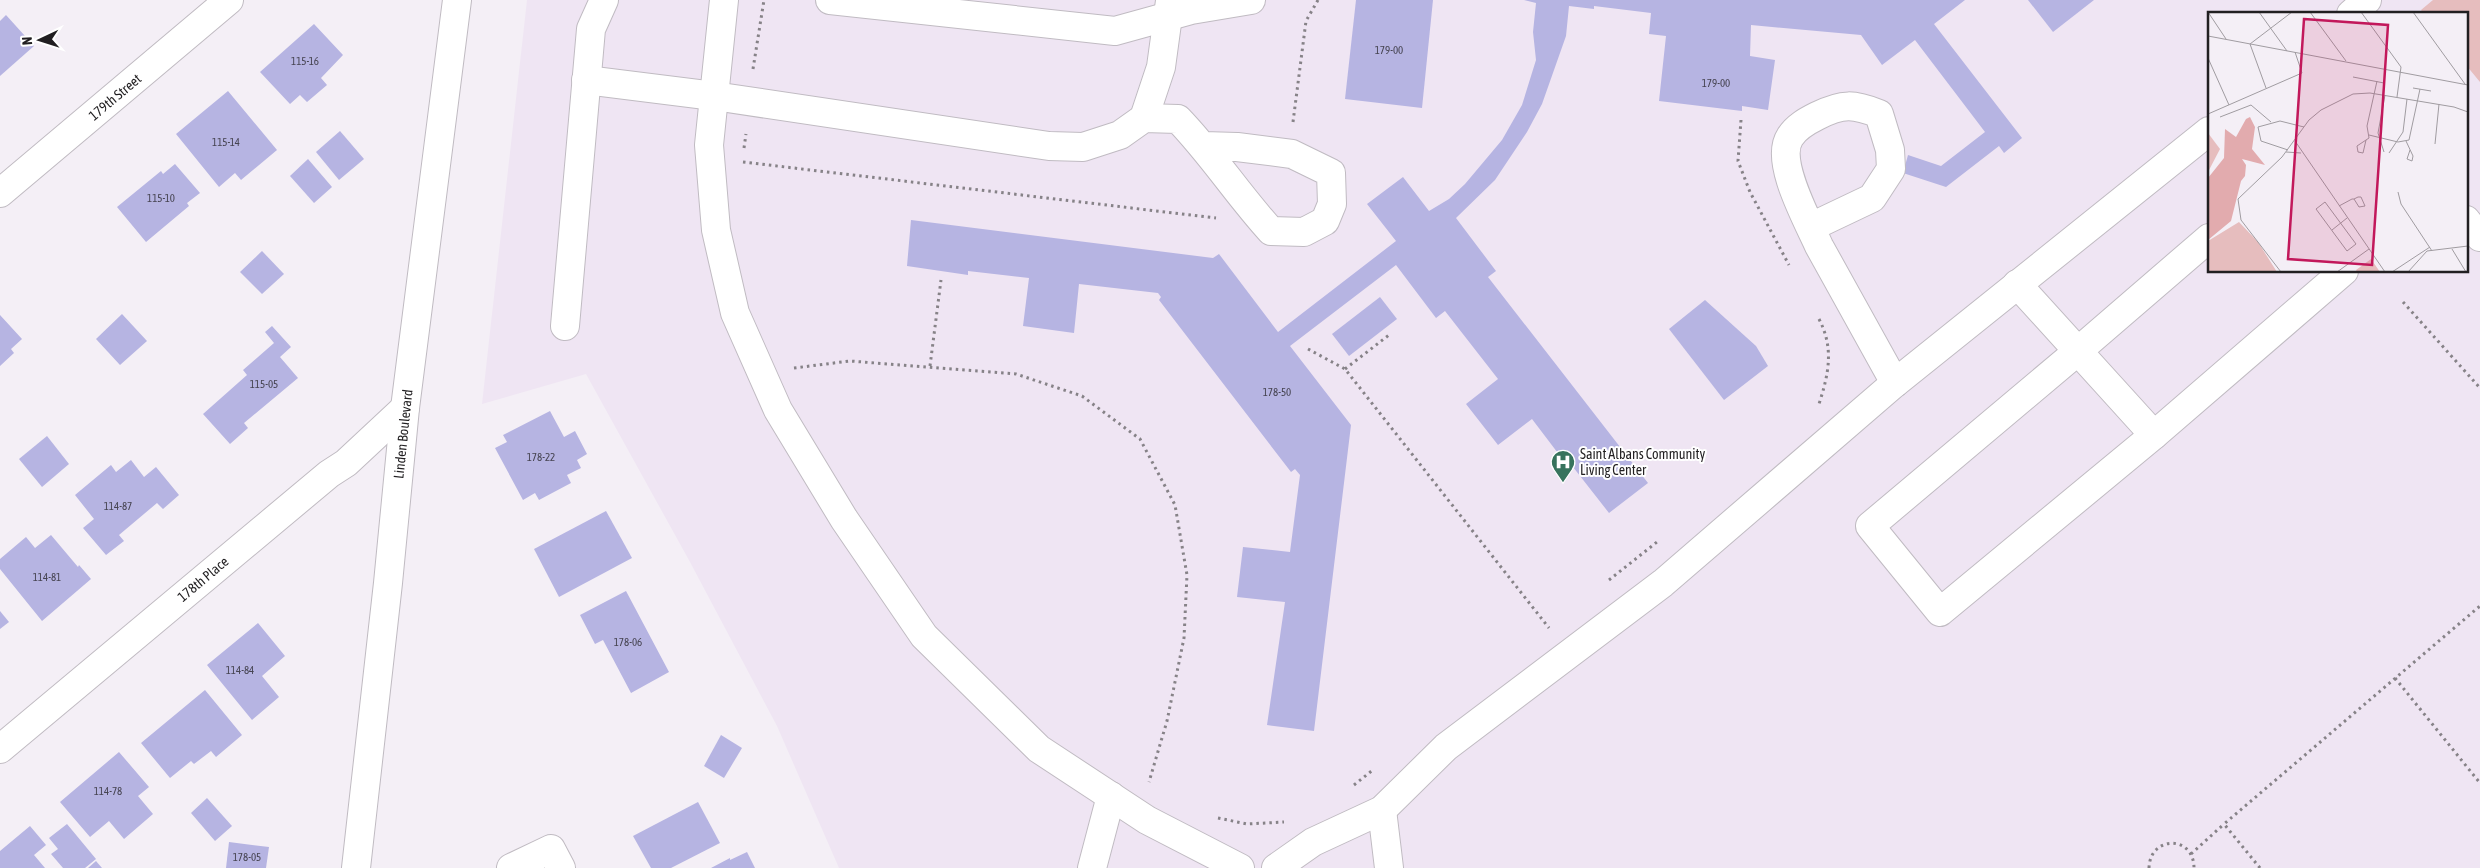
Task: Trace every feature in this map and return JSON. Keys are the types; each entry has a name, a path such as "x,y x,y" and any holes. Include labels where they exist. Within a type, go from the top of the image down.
{"street":[{"name":"179th Street","path":"0,193 229,0"},
{"name":"Linden Boulevard","path":"356,868 388,583 404,408 457,0"},
{"path":"565,326 591,29 604,0"},
{"path":"830,0 1115,31 1169,8 1192,10 1251,0"},
{"path":"2353,12 2367,0"},
{"path":"716,3 714,96 709,145 716,230 735,313 778,410 844,519 924,636 1039,750 1147,820 1240,868"},
{"path":"1144,118 1161,67 1169,8"},
{"path":"586,80 714,96 1066,146 1083,147 1120,134 1144,118 1178,119 1204,146 1248,206 1271,231 1304,232 1325,221 1332,204 1331,173 1292,154 1237,147 1204,146"},
{"path":"1811,227 1872,198 1891,169 1890,150 1879,114 1856,105 1828,110 1804,122 1789,138 1784,158 1795,191 1811,227 1894,383"},
{"path":"1276,868 1313,842 1382,810 1446,747 1663,583 1894,383 2208,132"},
{"path":"2468,222 2480,237"},
{"path":"2208,239 2078,352 1870,526 1940,612 2154,435 2343,272"},
{"path":"2016,284 2154,435"},
{"name":"178th Place","path":"0,749 321,480 346,463 404,408"},
{"path":"1092,868 1111,796"},
{"path":"1382,810 1390,868"},
{"path":"510,868 551,850 561,868"}],"path":[{"path":"743,172 742,162 749,101 764,0"},
{"path":"1292,129 1306,21 1318,0"},
{"path":"1741,120 1738,161 1750,192 1794,272"},
{"path":"742,162 1225,219"},
{"path":"930,366 941,280"},
{"path":"2403,302 2480,388"},
{"path":"1814,412 1820,404 1828,374 1828,336 1816,311"},
{"path":"1345,369 1388,335"},
{"path":"1308,349 1345,369 1549,628"},
{"path":"789,369 850,361 1016,374 1082,396 1140,439 1175,506 1187,575 1184,638 1167,721 1148,785 1141,780"},
{"path":"1602,585 1664,536"},
{"path":"2191,854 2480,606"},
{"path":"1541,634 1556,621"},
{"path":"2395,678 2480,782"},
{"path":"1349,789 1380,764"},
{"path":"1212,817 1247,824 1292,822"},
{"path":"2224,824 2260,868"},
{"path":"2149,868 2153,852 2166,844 2180,845 2191,854 2194,868"}],"shaded area":[{"name":"Saint Albans Community Living Center","path":"527,0 2480,0 2480,868 839,868 777,726 690,562 586,374 482,404"},
{"path":"2433,0 2480,0 2480,82 2468,67 2468,12 2422,12 2421,10"}],"building":[{"path":"1356,0 1433,0 1422,108 1345,99"},
{"path":"1524,0 1965,0 1934,24 2022,138 2004,153 1999,146 1946,187 1903,173 1908,155 1941,166 1985,132 1915,40 1882,65 1861,35 1751,25 1750,56 1775,60 1768,110 1742,106 1742,111 1659,101 1666,36 1649,34 1651,13 1594,6 1594,9 1569,6 1566,36 1542,104 1527,132 1495,180 1456,218 1496,271 1488,277 1648,483 1609,513 1573,467 1570,469 1532,419 1498,445 1466,404 1498,379 1445,311 1436,318 1396,265 1290,346 1351,425 1314,731 1267,725 1285,602 1237,597 1243,547 1290,552 1300,475 1295,469 1291,472 1159,300 1161,297 1158,293 1079,284 1074,333 1023,326 1029,278 968,271 968,275 907,266 911,220 1213,258 1219,254 1278,332 1396,241 1367,204 1403,177 1429,211 1449,199 1465,184 1502,140 1522,105 1536,60 1533,32 1536,3"},
{"path":"2028,0 2094,0 2053,32"},
{"path":"6,15 34,46 0,76 0,21"},
{"path":"314,24 343,55 321,78 327,85 307,102 300,95 290,104 260,72"},
{"path":"228,91 277,150 241,180 235,173 219,187 176,134"},
{"path":"340,131 364,159 339,180 316,152"},
{"path":"308,159 332,187 314,203 290,176"},
{"path":"175,164 200,193 187,203 189,206 146,242 117,207 161,171 163,174"},
{"path":"262,251 284,274 262,294 240,272"},
{"path":"1380,297 1397,319 1349,356 1332,334"},
{"path":"1705,300 1756,346 1768,366 1724,400 1669,329"},
{"path":"122,314 147,341 120,365 96,339"},
{"path":"0,315 22,339 11,349 14,353 0,366"},
{"path":"272,326 291,347 280,357 298,378 244,423 248,428 230,444 203,414 247,375 243,370 274,343 265,332"},
{"path":"550,411 564,437 575,431 587,454 577,460 581,468 567,475 571,483 539,500 535,493 523,500 495,448 507,442 503,435"},
{"path":"47,436 69,464 42,487 19,459"},
{"path":"131,460 144,477 156,467 179,495 163,509 157,503 119,535 124,541 106,555 83,528 94,519 75,495 111,465 116,472"},
{"path":"606,511 632,558 559,597 534,549"},
{"path":"51,535 78,567 79,565 91,579 42,621 0,569 0,559 26,537 35,548"},
{"path":"626,591 669,672 631,693 603,640 595,644 580,615"},
{"path":"0,611 9,622 0,629"},
{"path":"258,623 285,656 262,676 279,697 252,720 207,665"},
{"path":"205,690 242,735 216,757 211,751 194,764 191,761 170,778 141,743"},
{"path":"721,735 742,748 724,778 704,766"},
{"path":"119,752 149,787 138,796 153,814 124,839 109,821 90,837 60,802"},
{"path":"207,798 232,826 215,841 191,813"},
{"path":"698,802 720,843 671,868 651,868 633,836"},
{"path":"67,824 96,859 85,868 63,868 51,854 58,849 49,838"},
{"path":"30,826 46,845 34,855 45,868 0,868 0,851"},
{"path":"229,842 269,847 266,868 226,868"},
{"path":"747,852 755,868 711,868 730,858 730,860"},
{"path":"96,861 102,868 88,868"}],"place":[{"name":"Saint Albans Community Living Center","path":"1563,483"}]}
